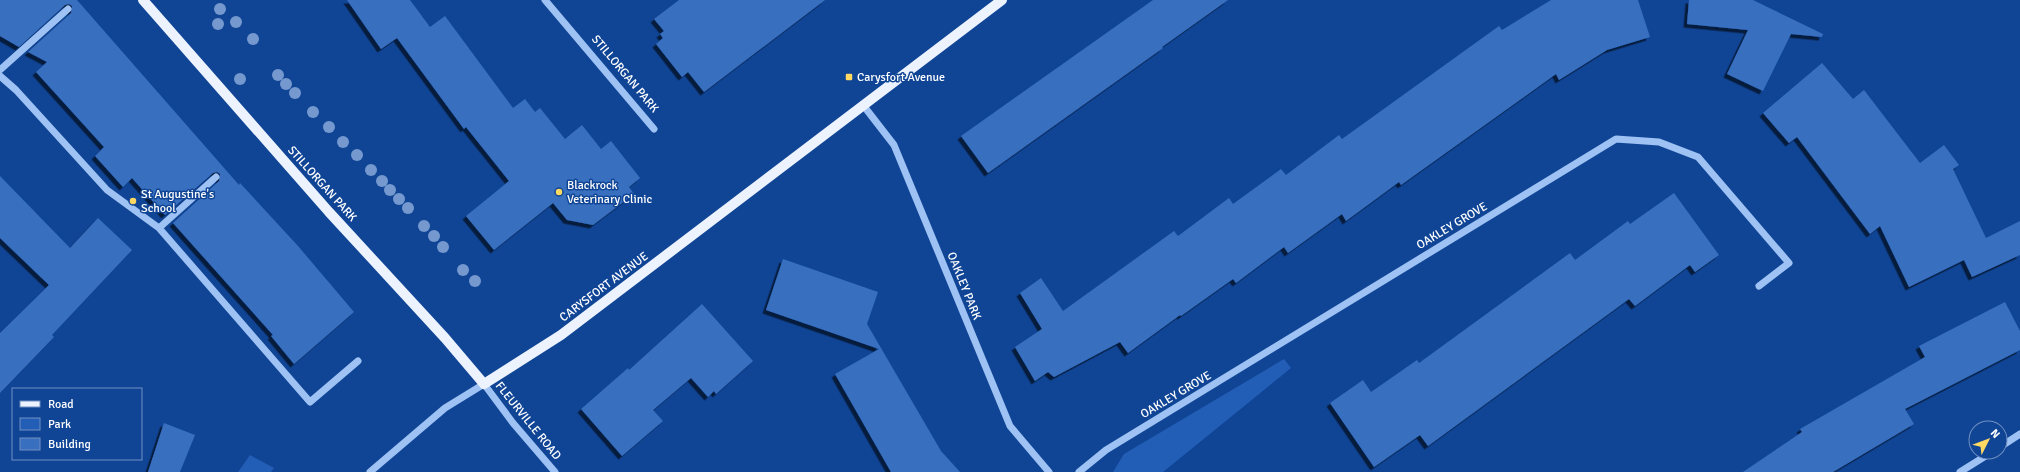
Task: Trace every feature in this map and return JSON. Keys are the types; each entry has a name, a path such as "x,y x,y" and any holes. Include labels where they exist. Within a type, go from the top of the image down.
{"main road":[{"name":"STILLORGAN PARK","path":"143,0 329,212 445,338 484,384"},
{"name":"CARYSFORT AVENUE","path":"484,384 548,345 1002,0"}],"street":[{"name":"STILLORGAN PARK","path":"544,0 654,129"},
{"path":"0,70 68,9"},
{"path":"0,76 16,90 107,190 159,228 310,402 358,361"},
{"name":"OAKLEY PARK","path":"863,105 894,144 1010,426 1049,472"},
{"name":"OAKLEY GROVE","path":"1079,472 1106,450 1616,139 1658,142 1698,157 1789,263 1759,286"},
{"path":"159,228 216,177"},
{"name":"CARYSFORT AVENUE","path":"370,472 445,408 484,384"},
{"name":"FLEURVILLE ROAD","path":"484,384 513,423 556,472"},
{"path":"2008,442 2020,434"},
{"path":"1960,472 1979,460"}],"green space":[{"path":"1284,359 1291,368 1163,472 1113,472 1124,454"},
{"path":"250,455 274,468 271,472 238,472"}],"building":[{"path":"0,0 77,0 239,185 240,183 298,246 354,312 294,364 271,336 273,335 173,223 219,181 220,174 217,172 213,173 165,215 132,178 123,187 95,156 104,147 36,72 47,62 28,52 71,13 72,6 69,4 65,5 19,47 0,36"},
{"path":"347,0 410,0 430,27 445,16 513,108 525,99 535,112 540,108 565,139 582,125 601,149 611,141 640,178 629,187 634,194 593,225 567,220 553,203 494,250 466,216 509,181 466,127 464,129 397,38 381,49"},
{"path":"679,0 825,0 704,92 688,72 682,77 656,44 663,38 660,34 664,31 654,19"},
{"path":"1153,0 1228,0 988,173 961,136"},
{"path":"1551,0 1638,0 1650,37 1607,50 1559,80 1556,74 1401,185 1399,182 1346,221 1342,214 1288,253 1284,247 1236,283 1233,279 1128,353 1120,342 1054,377 1048,372 1035,381 1015,347 1042,329 1020,293 1041,278 1063,311 1174,231 1178,236 1229,198 1233,204 1281,169 1286,175 1339,135 1342,139 1499,26 1502,30"},
{"path":"1689,0 1753,0 1823,34 1822,37 1791,34 1763,91 1727,74 1748,30 1687,24"},
{"path":"1822,63 1853,99 1864,90 1920,163 1944,145 1959,165 1953,169 1986,238 2020,221 2020,255 1972,277 1964,260 1909,287 1880,226 1870,234 1797,137 1789,143 1763,113"},
{"path":"0,176 70,248 98,218 132,250 52,335 54,337 0,393 0,333 49,285 0,238"},
{"path":"1674,193 1719,255 1695,272 1690,265 1635,306 1629,299 1428,446 1420,435 1374,467 1330,403 1363,380 1371,392 1417,360 1419,363 1570,253 1575,260 1628,221 1630,224"},
{"path":"783,259 878,292 867,324 941,451 960,472 891,472 835,374 879,349 766,310"},
{"path":"2005,302 2020,331 2020,350 1905,409 1914,424 1833,472 1743,472 1802,432 1800,429 1925,357 1919,346"},
{"path":"702,304 753,361 716,394 714,391 708,397 691,378 653,410 663,421 622,456 581,409 628,368 629,370"},
{"path":"164,423 195,435 180,472 148,472"}],"place":[{"name":"Carysfort Avenue","path":"849,77"},
{"name":"Blackrock Veterinary Clinic","path":"559,192"},
{"name":"St Augustine's School","path":"133,201"}]}
